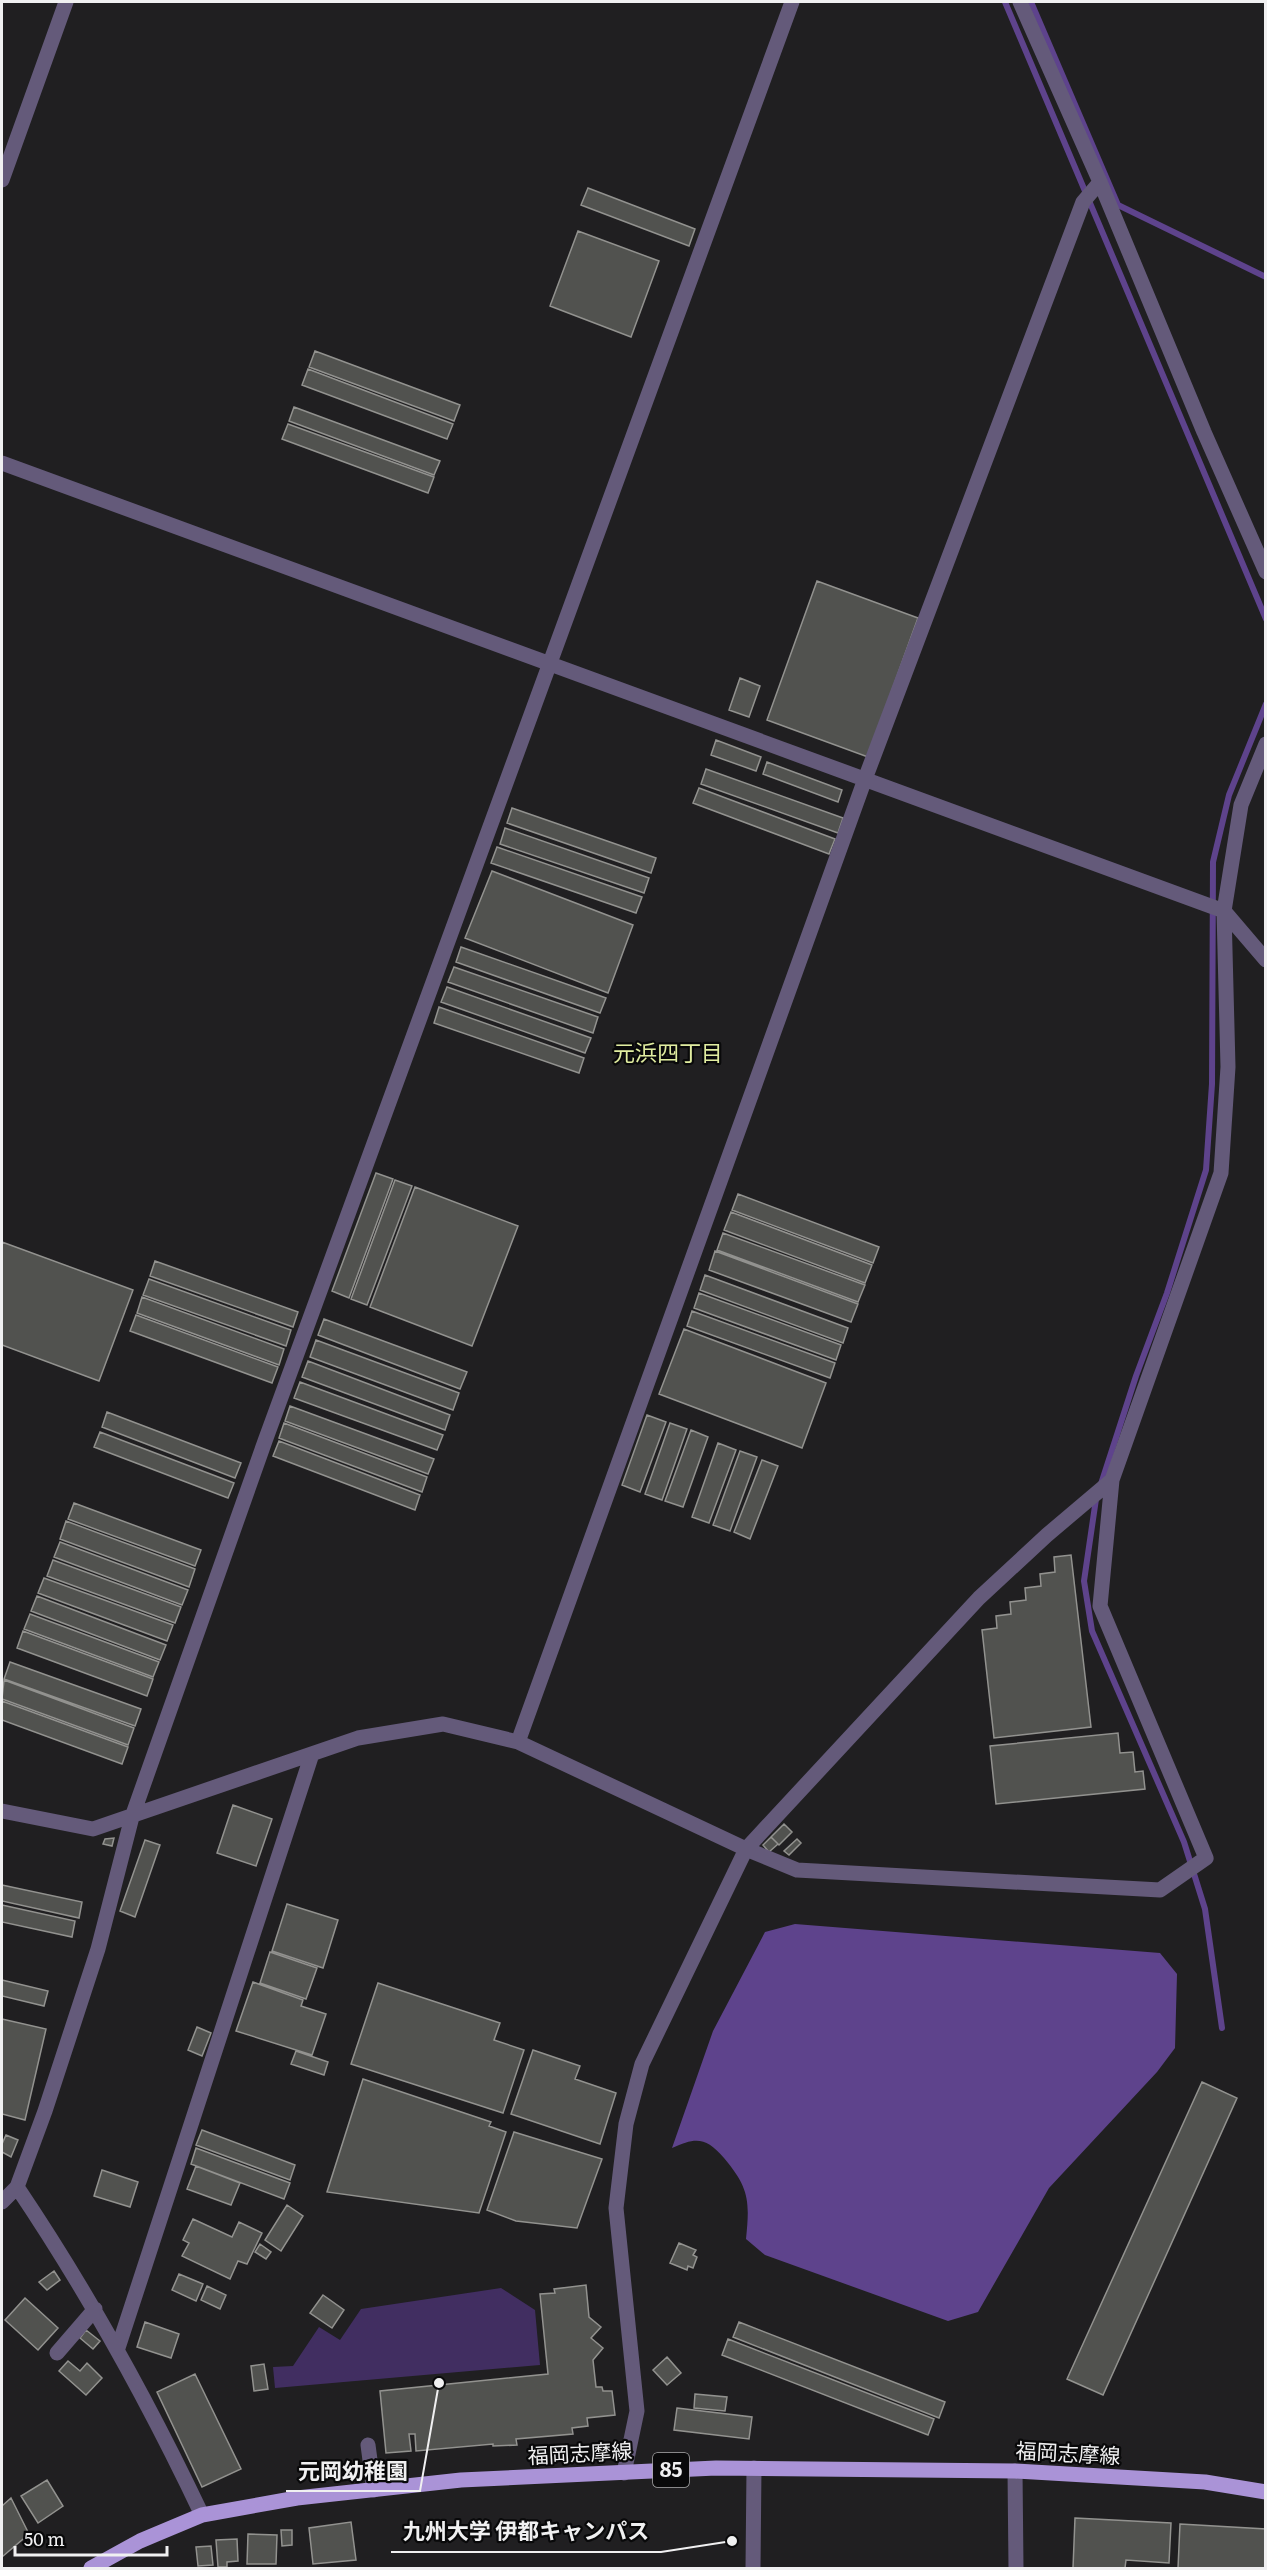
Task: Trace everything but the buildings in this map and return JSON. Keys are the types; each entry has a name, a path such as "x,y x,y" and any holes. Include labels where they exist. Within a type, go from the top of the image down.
{"main road":[{"name":"福岡志摩線","path":"91,2568 140,2541 202,2516 297,2498 461,2480 716,2468 1015,2471 1205,2482 1266,2492"}],"street":[{"path":"2,180 66,2"},
{"path":"2,2202 17,2187 45,2111 98,1949 132,1817 261,1452 792,2"},
{"path":"1020,2 1100,182 1200,422 1266,572"},
{"path":"518,1742 865,779 1083,202 1100,182"},
{"path":"2,463 1224,911 1266,960"},
{"path":"2,1811 93,1829 358,1738 443,1724 518,1742 746,1849 797,1870 1160,1890 1206,1858 1100,1606 1112,1480 1221,1173 1228,1067 1224,911 1241,805 1266,744"},
{"path":"624,2473 637,2411 616,2208 626,2124 642,2064 746,1849 979,1598 1047,1535 1112,1480"},
{"path":"118,2348 312,1754"},
{"path":"17,2187 62,2254 118,2348 159,2423 202,2516"},
{"path":"57,2353 95,2309"},
{"path":"369,2445 374,2490"},
{"path":"753,2568 754,2468"},
{"path":"1015,2471 1016,2568"}],"shaded area":[{"path":"795,1924 1160,1953 1177,1974 1175,2048 1157,2072 1049,2188 978,2312 948,2321 765,2255 746,2239 748,2214 746,2195 739,2178 718,2151 700,2141 688,2142 672,2148 713,2031 765,1932"},
{"path":"501,2288 535,2310 540,2365 275,2388 273,2367 293,2366 319,2327 340,2340 361,2309"}],"waterway":[{"path":"1005,2 1266,619"},
{"path":"1031,2 1118,205 1266,277"},
{"path":"1101,1484 1136,1376 1167,1293 1206,1170 1212,1084 1213,862 1229,795 1266,704"},
{"path":"1096,1499 1084,1581 1092,1631 1184,1842 1205,1909 1222,2028"}],"place":[{"name":"元岡幼稚園","path":"439,2383"},
{"name":"九州大学 伊都キャンパス","path":"732,2541"}],"district":[{"name":"元浜四丁目","path":"668,1053"}]}
